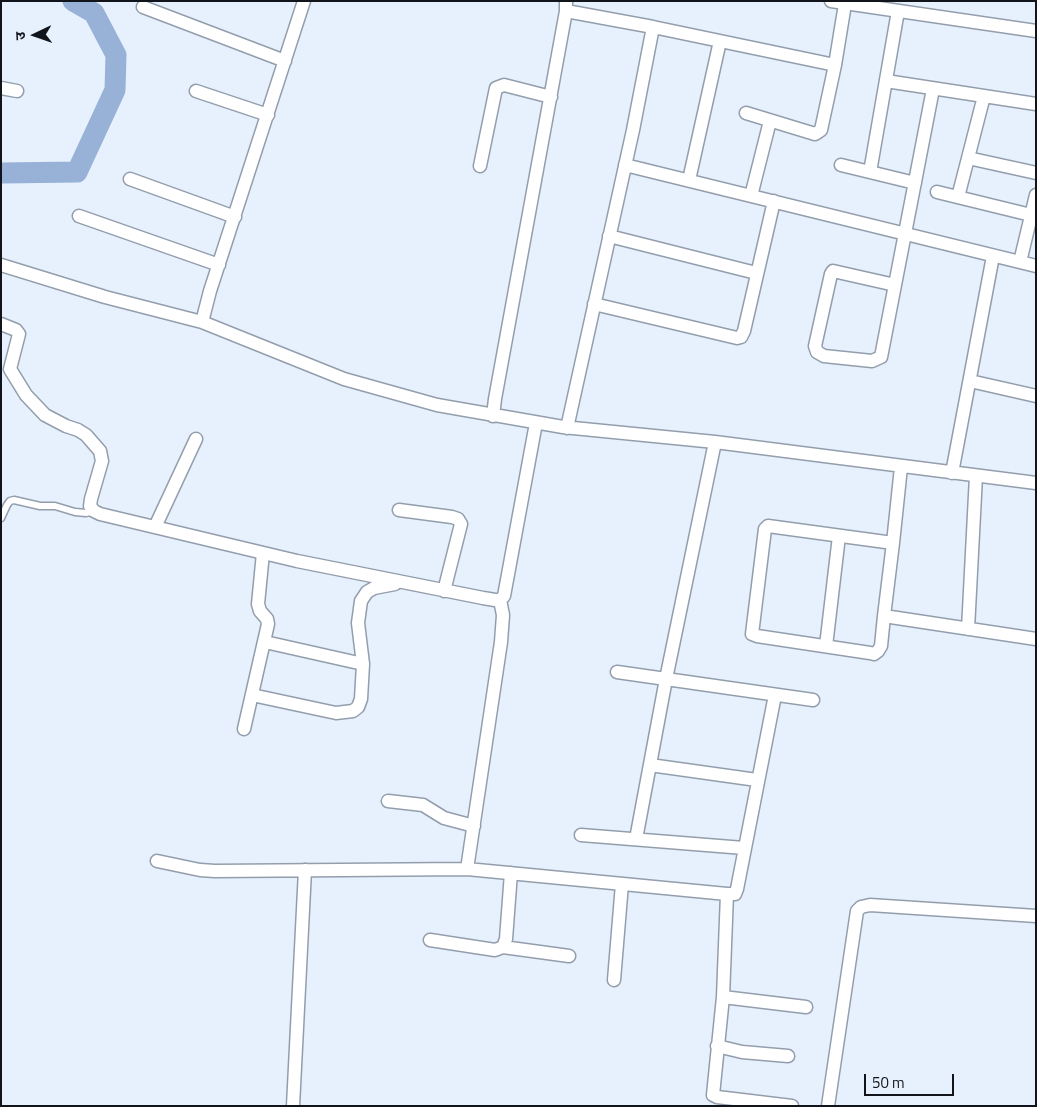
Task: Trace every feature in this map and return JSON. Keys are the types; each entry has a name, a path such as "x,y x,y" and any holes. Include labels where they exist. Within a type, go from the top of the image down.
{"street":[{"path":"202,322 304,1"},
{"path":"831,1 1036,32"},
{"path":"746,113 815,134 821,130 835,65 845,4"},
{"path":"493,416 566,6 653,27 835,65"},
{"path":"143,7 285,61"},
{"path":"870,172 898,11"},
{"path":"566,428 626,165 653,27"},
{"path":"689,180 720,41"},
{"path":"886,82 1036,104"},
{"path":"480,166 496,88 504,84 551,97"},
{"path":"1,88 17,92"},
{"path":"895,284 834,271 831,274 815,346 817,352 824,356 872,361 881,357 933,89"},
{"path":"196,91 268,115"},
{"path":"958,197 984,96"},
{"path":"751,196 770,120"},
{"path":"968,158 1036,173"},
{"path":"626,165 1036,266"},
{"path":"841,165 915,183"},
{"path":"130,179 234,217"},
{"path":"937,192 1031,215"},
{"path":"1020,262 1036,195"},
{"path":"594,304 737,338 741,337 744,332 774,201"},
{"path":"79,216 219,265"},
{"path":"609,236 756,273"},
{"path":"952,473 994,256"},
{"path":"2,267 105,297 202,322 344,378 437,405 566,428 715,442 1036,483"},
{"path":"1,324 16,330 19,334 10,369 26,395 46,414 86,435 100,451 102,461 90,506 94,511 263,553 444,591 495,600 500,600 504,596 536,423"},
{"path":"970,381 1036,396"},
{"path":"155,527 196,439"},
{"path":"636,840 666,679 715,442"},
{"path":"893,542 768,526 765,529 752,634 874,654 881,646 902,467"},
{"path":"968,629 976,476"},
{"path":"399,510 452,517 458,519 461,524 444,591"},
{"path":"826,646 838,536"},
{"path":"244,729 268,624 258,604 263,553"},
{"path":"252,695 336,713 353,711 358,707 361,699 363,664 358,623 361,601 367,592 374,588 403,582"},
{"path":"467,869 501,642 503,615 500,600"},
{"path":"884,616 1036,639"},
{"path":"265,642 363,664"},
{"path":"617,672 813,700"},
{"path":"157,861 200,870 216,871 467,869 735,894 775,695"},
{"path":"650,765 757,780"},
{"path":"388,801 423,805 444,818 474,826"},
{"path":"581,835 744,848"},
{"path":"293,1106 305,870"},
{"path":"503,947 506,939 511,873"},
{"path":"614,980 622,884"},
{"path":"727,894 723,997 712,1088 714,1096 792,1106"},
{"path":"828,1106 857,911 861,907 870,905 1036,916"},
{"path":"430,940 495,950 503,947 569,956"},
{"path":"723,997 806,1007"},
{"path":"717,1046 742,1052 788,1056"}],"lane":[{"path":"1,518 7,505 10,501 14,500 40,506 55,506 75,512 86,513 94,511"}],"waterway":[{"path":"1,173 77,172 115,90 116,55 94,13 73,1"}]}
